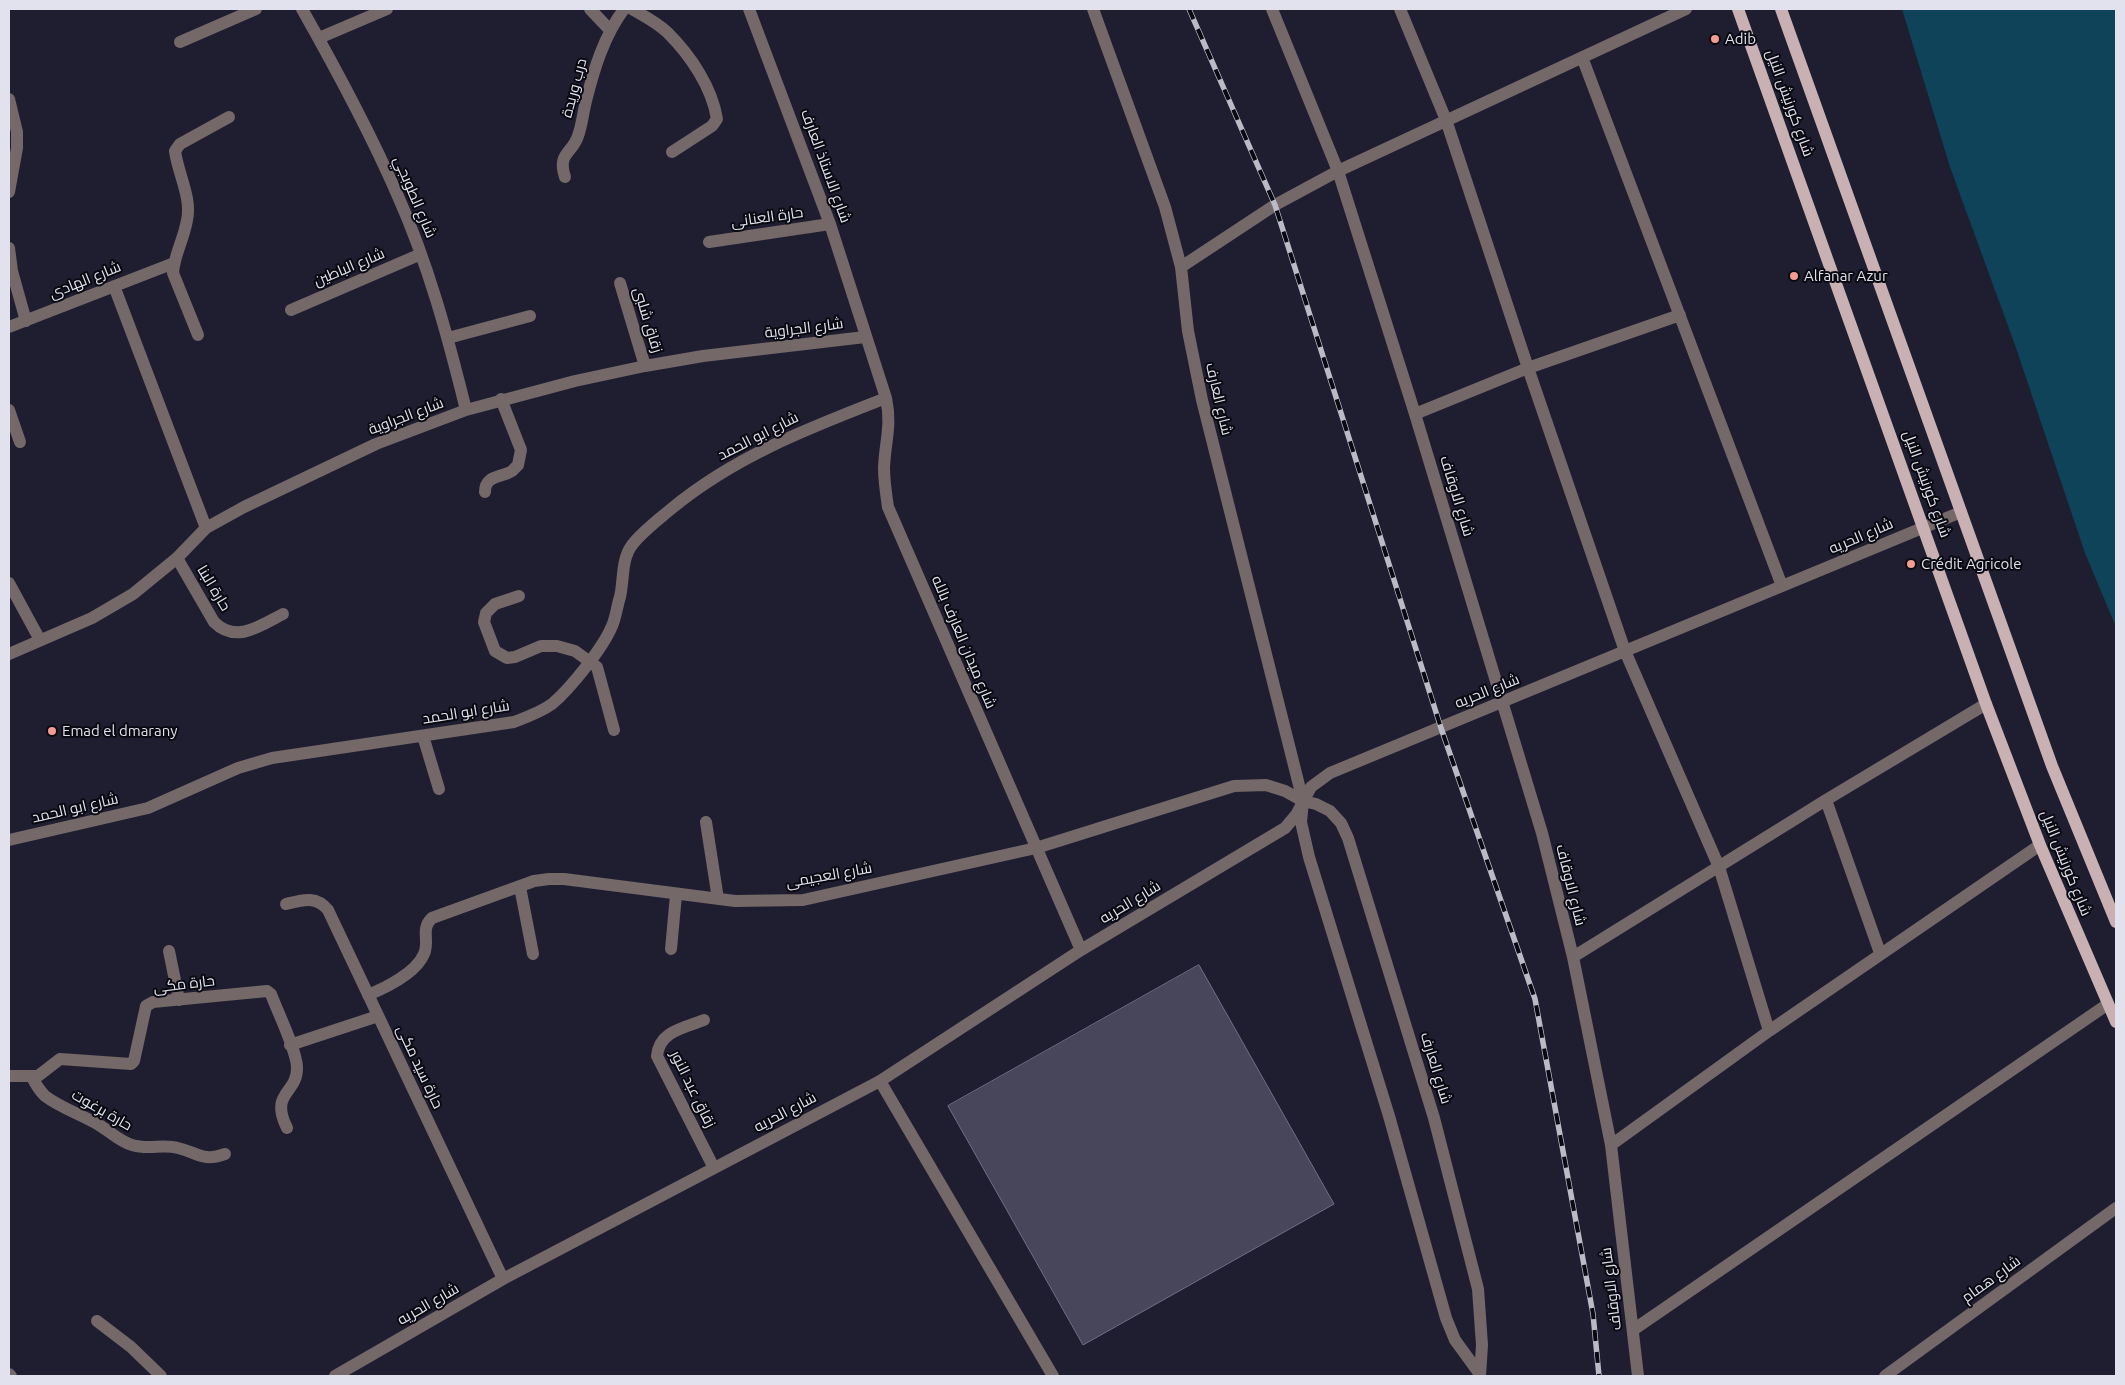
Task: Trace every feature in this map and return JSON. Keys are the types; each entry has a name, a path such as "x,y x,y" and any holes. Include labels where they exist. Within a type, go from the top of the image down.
{"main road":[{"name":"شارع كورنيش النيل","path":"1738,9 1925,527 1986,704 2040,845 2116,1022"},
{"name":"شارع كورنيش النيل","path":"1781,9 2052,766 2116,922"}],"street":[{"path":"180,42 256,9"},
{"name":"شارع الطوبجي","path":"302,9 367,127 398,196 448,338 466,410"},
{"path":"318,38 387,9"},
{"path":"590,9 610,29"},
{"name":"درب وريدة","path":"565,177 562,162 578,137 592,82 610,29 624,9"},
{"path":"632,9 667,32 698,69 715,108 717,119 712,126 672,152"},
{"name":"شارع الاستاذ العارف","path":"749,9 830,224 865,337"},
{"name":"شارع العارف","path":"1093,9 1166,207 1181,267 1188,331 1202,400 1303,801 1301,822 1308,857 1389,1116 1446,1318 1455,1340 1480,1374"},
{"name":"شارع الاوقاف","path":"1272,9 1338,171 1415,414 1542,833 1573,957 1611,1144 1638,1376"},
{"path":"1400,9 1446,120 1528,368 1626,651 1719,867 1768,1031"},
{"path":"1181,267 1275,205 1338,171 1686,9"},
{"path":"1582,57 1782,586"},
{"path":"9,99 17,132 17,148 9,192"},
{"path":"198,335 176,285 173,273 174,262 188,220 186,195 176,151 180,144 229,117"},
{"name":"حارة العنانى","path":"709,242 830,224"},
{"path":"9,248 12,271 26,321"},
{"name":"شارع الباطين","path":"291,310 420,254"},
{"name":"شارع الهادى","path":"9,327 174,262"},
{"name":"زقاق شلبى","path":"620,283 645,366"},
{"path":"114,286 206,528"},
{"path":"1415,414 1528,368 1680,315"},
{"path":"448,338 530,316"},
{"name":"شارع الجراوية","path":"9,654 92,618 133,594 177,558 206,528 270,494 376,444 466,410 645,366 703,356 865,337"},
{"name":"شارع ميدان العارف بالله","path":"865,337 890,415 890,432 884,467 888,507 1081,950"},
{"name":"شارع ابو الحمد","path":"9,840 148,808 238,768 272,758 514,722 533,715 550,705 565,692 590,661 611,628 621,593 626,558 632,546 658,520 693,491 755,452 798,432 886,398"},
{"path":"485,492 487,483 491,478 512,471 521,457 521,450 501,400"},
{"path":"9,410 20,442"},
{"name":"شارع الحريه","path":"335,1376 503,1279 880,1081 1081,950 1285,828 1311,787 1330,773 1961,512"},
{"name":"حارة البنا","path":"177,558 214,622 221,628 240,634 283,614"},
{"path":"9,583 40,640"},
{"path":"519,596 495,604 486,613 484,622 495,650 507,658 515,657 541,646 557,646 575,651 590,661 597,667 603,681 614,730"},
{"path":"1573,957 1826,800 1986,704"},
{"path":"423,736 439,790"},
{"name":"شارع العجيمى","path":"368,995 387,987 405,975 424,954 425,928 432,918 541,880 564,879 676,895 735,901 803,900 1036,848 1234,786 1266,785 1285,791 1303,801"},
{"path":"1826,800 1880,953"},
{"name":"شارع العارف","path":"1303,801 1316,804 1330,811 1341,823 1348,838 1387,961 1434,1118 1478,1289 1482,1335 1480,1374"},
{"path":"706,822 718,899"},
{"path":"1611,1144 1768,1031 2040,845"},
{"path":"520,887 533,954"},
{"path":"671,948 676,895"},
{"name":"حارة سيد مكى","path":"286,904 310,899 323,904 503,1279"},
{"path":"169,951 179,1000"},
{"name":"حارة مكى","path":"32,1077 45,1073 60,1059 131,1064 134,1061 146,1006 153,1002 267,992 271,994 297,1062 295,1081 280,1104 281,1116 286,1128"},
{"path":"1633,1330 2108,1004"},
{"path":"290,1045 378,1016"},
{"name":"زقاق عبد النور","path":"704,1020 667,1034 658,1046 657,1056 714,1168"},
{"path":"9,1076 32,1077"},
{"name":"حارة برغوت","path":"32,1077 38,1090 48,1098 101,1126 115,1138 132,1145 150,1148 176,1147 198,1157 212,1159 225,1154"},
{"path":"880,1081 1053,1376"},
{"name":"شارع همام","path":"1885,1376 2116,1208"},
{"path":"97,1321 131,1347 161,1376"}],"water":[{"path":"1902,9 2116,9 2116,627 2085,553 2015,345 1950,167"}],"building":[{"path":"1199,965 1334,1204 1083,1345 948,1106"}],"railway":[{"path":"1189,9 1275,205 1441,728 1535,999 1593,1314 1599,1376"}],"place":[{"name":"Adib","path":"1715,39"},
{"name":"Alfanar Azur","path":"1794,276"},
{"name":"Crédit Agricole","path":"1911,564"},
{"name":"Emad el dmarany","path":"52,731"}]}
